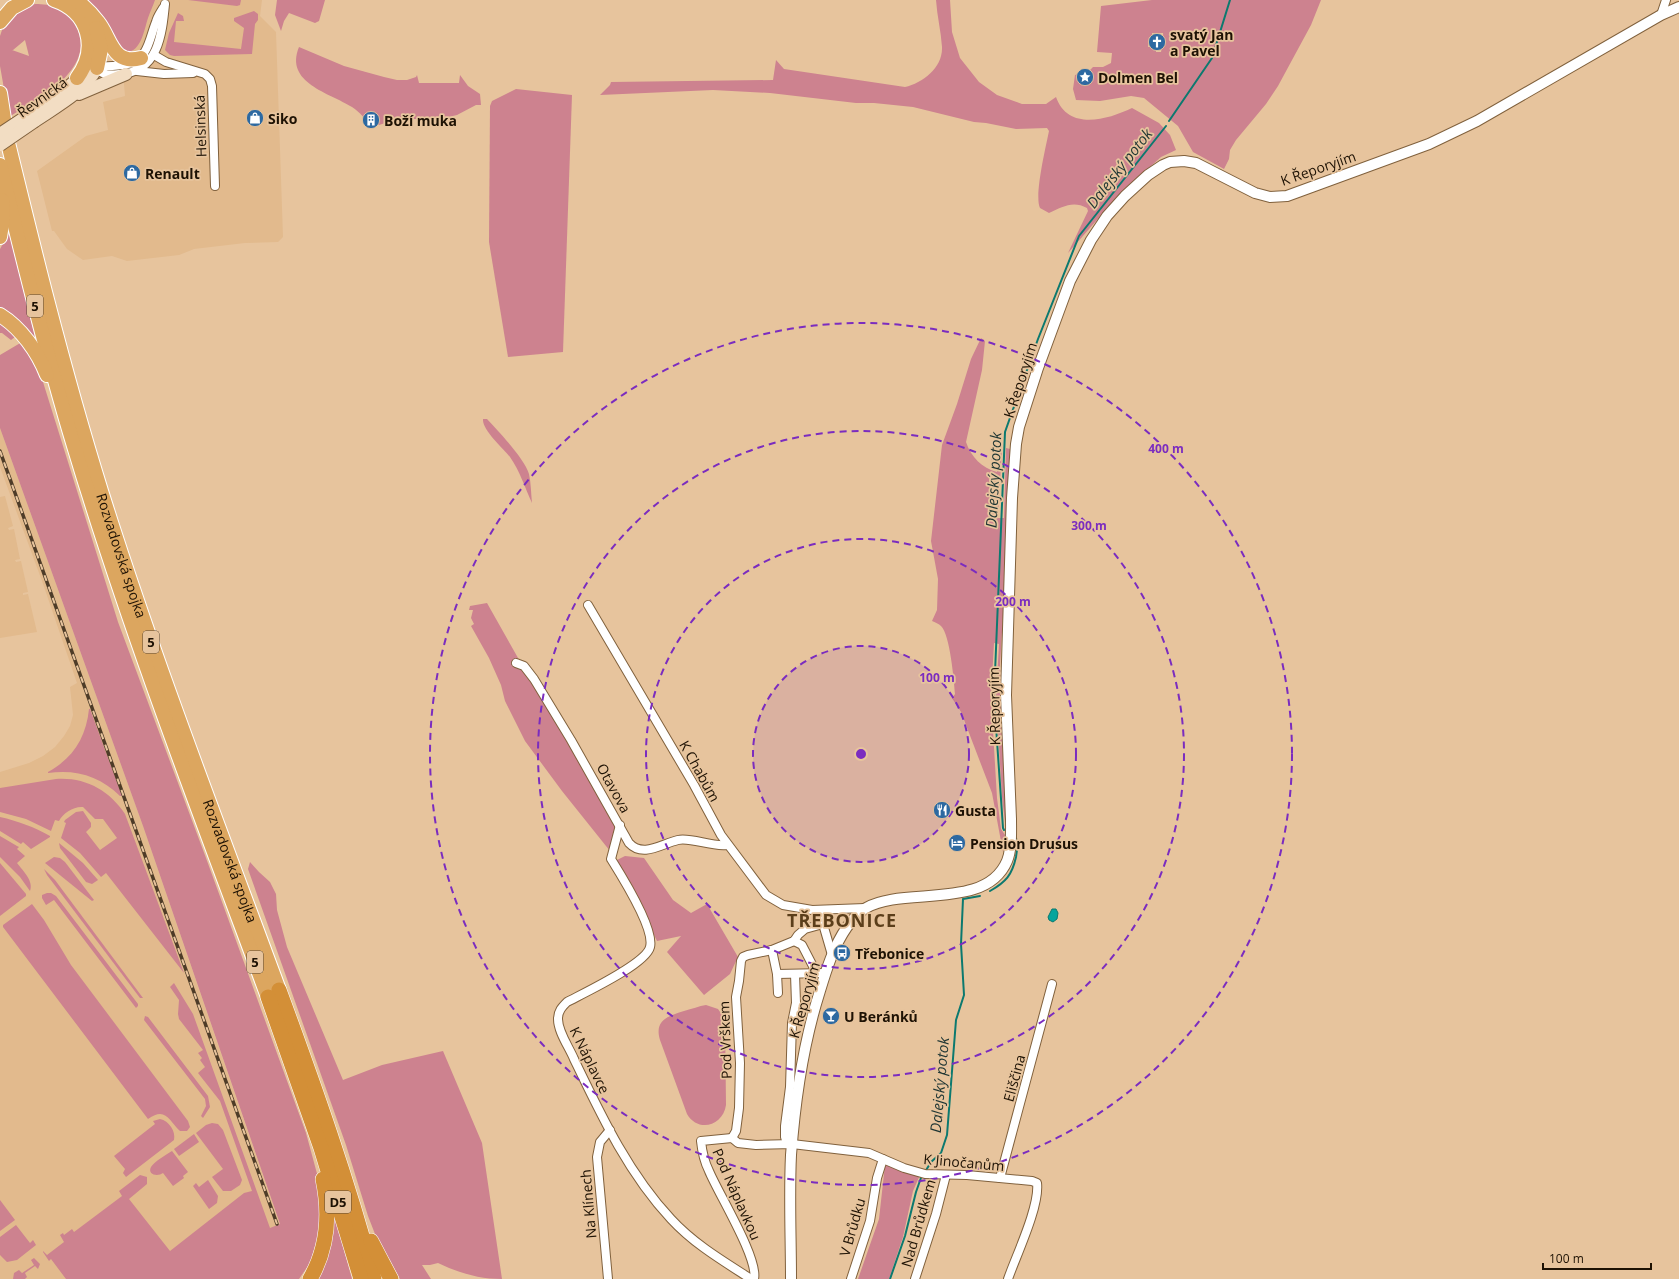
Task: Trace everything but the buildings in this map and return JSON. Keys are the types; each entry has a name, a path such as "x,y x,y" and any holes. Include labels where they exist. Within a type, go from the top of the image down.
{"highway":[{"path":"0,22 12,8 27,0"},
{"path":"54,0 68,6 84,24 88,34 89,54 86,63 77,78"},
{"path":"76,0 101,26 116,54 129,59 147,57"},
{"path":"89,13 96,28 100,43 101,54 97,68"},
{"path":"89,54 97,68"},
{"path":"0,93 2,138"},
{"name":"Rozvadovská spojka","path":"0,110 2,138 65,366 115,534 274,993"},
{"name":"Rozvadovská spojka","path":"0,165 31,290 73,445 109,557 166,722 274,993"},
{"path":"0,186 3,212 0,237"},
{"path":"0,315 23,336 38,356 47,375 73,445"},
{"name":"D5","path":"274,993 361,1279"},
{"name":"D5","path":"274,993 344,1176 374,1279"},
{"path":"310,1279 320,1258 327,1218 324,1184 313,1125"},
{"path":"344,1176 372,1244 391,1279"}],"main road":[{"name":"Řevnická","path":"2,138 34,116 77,78 97,68"},
{"name":"Řevnická","path":"34,116 68,99 90,79 97,68"},
{"path":"68,99 130,73"}],"street":[{"path":"1661,15 1666,0"},
{"path":"147,57 146,50 156,20 166,2"},
{"path":"130,73 144,67 147,57 164,21 166,2"},
{"name":"K Řeporyjím","path":"792,1279 790,1144 803,1059 820,973 832,955 846,928 865,908 884,902 953,894 972,890 992,880 1000,872 1007,861 1010,851 1012,819 1006,695 1012,498 1016,444 1019,427 1038,368 1070,281 1091,240 1107,216 1125,196 1148,175 1162,165 1170,162 1184,161 1196,163 1255,193 1270,197 1287,196 1428,144 1477,121 1661,15 1679,7"},
{"path":"97,68 109,65 125,65 147,57"},
{"name":"Helsinská","path":"147,57 205,74 211,82 215,186"},
{"path":"97,68 101,72 107,74 143,71 164,74 198,72"},
{"name":"K Chabům","path":"588,605 727,845 766,894 774,901 783,905 812,910 865,908"},
{"name":"Otavova","path":"516,663 524,666 534,679 571,740 629,843 638,850 644,851 682,839 715,846 727,845"},
{"name":"K Náplavce","path":"620,825 611,859 630,892 648,929 651,941 650,948 647,953 621,973 567,1002 561,1007 558,1021 578,1067 623,1156 639,1180 671,1219 699,1244 752,1279"},
{"path":"822,910 823,924 832,955"},
{"name":"Pod Vrškem","path":"732,1138 736,1131 738,1108 740,1063 736,997 741,961 743,957 748,955 772,950 794,941 798,935 805,930 823,924"},
{"path":"794,941 802,945 820,973"},
{"path":"772,950 777,974 778,993"},
{"path":"777,974 820,973"},
{"name":"K Řeporyjím","path":"790,1144 785,1137 785,1126 790,1087 792,1023 796,1003 795,974"},
{"name":"Eliščina","path":"1000,1178 1052,984"},
{"name":"Na Klínech","path":"608,1279 597,1157 600,1142 610,1130"},
{"name":"Pod Náplavkou","path":"752,1279 754,1267 730,1210 709,1171 703,1156 701,1141 732,1138 738,1143 756,1145 790,1144"},
{"name":"K Jinočanům","path":"790,1144 869,1153 904,1168 924,1174 1000,1178 1032,1181 1037,1184 1033,1211 1008,1279"},
{"name":"V Brůdku","path":"850,1279 871,1217 883,1159"},
{"name":"Nad Brůdkem","path":"915,1279 936,1214 946,1174"}],"shaded area":[{"path":"84,0 155,0 141,40 130,52 124,52"},
{"path":"89,0 262,0 260,16 276,32 283,237 278,242 245,243 194,249 179,255 127,261 112,256 83,260 67,249 54,231 52,231 37,171 86,136 108,130 103,102 125,96 121,48"},
{"path":"188,0 241,0 240,5 237,6"},
{"path":"277,0 325,0 319,21 315,23 289,13 284,21 281,31 275,15"},
{"path":"936,0 950,0 952,32 960,58 979,82 997,95 1022,104 1046,104 1056,97 1062,108 1069,115 1079,119 1089,120 1111,116 1132,108 1159,123 1170,135 1176,150 1161,157 1118,196 1068,253 1088,211 1087,208 1072,204 1049,213 1040,208 1038,193 1049,131 1047,128 1016,129 974,122 913,107 874,103 856,103 770,93 713,90 600,95 611,82 773,80 776,60 784,69 905,87 925,78 931,73 939,61 942,47"},
{"path":"1152,0 1321,0 1311,25 1278,86 1266,104 1236,140 1230,150 1229,159 1224,169 1193,152 1178,126 1144,98 1131,96 1100,101 1076,100 1073,89 1075,75 1090,70 1093,67 1103,67 1111,63 1112,53 1097,52 1101,6","holes":["1152,33 1163,33 1164,47 1162,47 1161,52 1156,52 1156,47 1148,47 1149,37 1152,37"]},
{"path":"35,4 52,6 62,10 74,23 80,39 80,54 73,67 50,91 9,117 0,66 0,36 4,24 23,7","holes":["25,40 29,56 12,50"]},
{"path":"254,11 258,14 258,20 255,24 252,54 174,56 170,55 165,50 169,33 178,13 183,16 184,21 176,21 174,42 241,49 244,28 234,21 234,18"},
{"path":"299,47 344,66 397,80 407,80 416,77 417,75 419,83 459,83 460,75 468,86 480,94 481,105 476,105 457,115 440,119 398,119 379,125 373,125 358,111 312,85 303,78 298,70 296,59"},
{"path":"516,89 572,95 563,352 508,357 489,242 490,106 492,101"},
{"path":"8,234 10,236 35,337 0,310 0,249"},
{"path":"0,320 16,336 11,340 0,333"},
{"path":"981,338 985,341 982,370 966,442 974,457 982,465 997,472 999,447 1002,448 998,518 1004,518 1006,448 1010,449 1000,665 1001,727 1007,809 1006,831 1002,797 996,697 999,644 994,643 991,697 997,798 1001,829 1005,835 1003,852 992,793 961,712 952,698 955,694 947,638 941,626 932,621 937,610 938,579 931,541 942,445 971,359"},
{"path":"22,342 43,382 118,622 306,1133 319,1181 321,1226 310,1263 299,1279 66,1279 51,1259 49,1261 43,1252 47,1255 64,1242 60,1235 63,1233 64,1235 72,1229 74,1232 122,1196 119,1191 140,1175 147,1177 147,1184 129,1199 170,1251 244,1193 252,1191 220,1101 198,1073 205,1067 200,1060 202,1058 198,1053 203,1050 179,1019 179,1000 170,987 174,983 193,1014 270,1228 280,1224 143,826 0,428 0,355"},
{"path":"483,419 487,419 522,460 530,477 532,503 514,462 489,433"},
{"path":"0,428 143,826 280,1225 224,1279 0,1279 0,772 29,763 43,756 55,747 70,726 73,715 70,687 77,683 42,581 0,467"},
{"path":"5,496 13,526 8,528 9,530 14,529 20,559 15,560 16,562 21,561 28,592 23,593 23,595 28,594 37,632 0,638 0,497"},
{"path":"487,603 613,821 615,833 610,851 562,791 525,741 505,701 501,685 489,658 471,626 474,624 471,618 473,610 469,610 470,606"},
{"path":"89,709 122,796 104,783 78,773 48,773 65,760 77,746 85,729"},
{"path":"56,779 77,780 95,787 112,798 125,814 184,973 106,873 101,877 80,853 61,838 66,823 64,822 65,820 76,812 83,811 91,823 91,827 86,832 100,850 117,838 103,819 95,819 83,807 80,807 66,813 59,821 55,820 51,831 26,819 0,812 0,788"},
{"path":"0,817 26,825 50,837 31,849 23,842 21,844 0,831"},
{"path":"0,836 19,847 17,849 25,856 17,863 29,880 31,887 30,891 20,877 0,857"},
{"path":"59,843 83,863 98,880 92,884 86,882 60,848"},
{"path":"625,856 644,858 673,900 691,913 707,904 738,957 730,974 704,995 667,952 681,936 657,941 617,860"},
{"path":"54,857 60,858 65,862 94,900 92,901 45,863"},
{"path":"250,862 270,882 276,894 277,910 287,947 343,1080 382,1065 443,1051 482,1143 502,1279 469,1275 438,1263 422,1265 431,1279 400,1279 375,1234 368,1216 346,1145 248,869"},
{"path":"0,863 26,894 26,896 0,916"},
{"path":"44,869 55,880 143,998 140,998"},
{"path":"51,893 56,896 138,1004 136,1008 54,900 46,905 42,895"},
{"path":"32,904 44,920 71,965 188,1121 190,1127 187,1131 180,1131 167,1116 163,1114 154,1115 148,1119 3,927 3,925"},
{"path":"706,1005 718,1009 725,1019 726,1105 720,1118 715,1122 703,1125 697,1124 687,1114 660,1040 659,1028 661,1023 668,1017"},
{"path":"145,1016 148,1017 208,1096 210,1107 203,1118 201,1116 206,1106 205,1099 144,1020"},
{"path":"160,1119 169,1124 173,1130 174,1140 126,1177 123,1173 125,1169 114,1156 155,1124 153,1121"},
{"path":"212,1123 218,1124 223,1130 242,1180 240,1185 231,1191 223,1191 212,1177 223,1169 196,1133 206,1125"},
{"path":"194,1134 199,1142 179,1156 174,1149"},
{"path":"172,1151 188,1172 183,1176 184,1178 173,1186 163,1173 158,1175 150,1172 151,1167 155,1163"},
{"path":"885,1165 920,1175 913,1191 903,1237 889,1279 858,1279 879,1219"},
{"path":"208,1180 218,1196 217,1203 209,1209 193,1186 196,1183 199,1187"},
{"path":"0,1200 15,1220 0,1231"},
{"path":"334,1215 352,1279 317,1279"},
{"path":"16,1225 30,1243 33,1240 36,1245 17,1260 7,1262 0,1255 0,1237"},
{"path":"34,1258 40,1264 38,1269 35,1266 25,1273 27,1277 25,1279 13,1279 14,1273 19,1270 22,1273 34,1265 31,1260"}],"water":[{"path":"1052,909 1056,909 1058,913 1057,919 1053,922 1049,920 1048,917"}],"waterway":[{"name":"Dalejský potok","path":"1169,121 1212,58 1230,0"},
{"name":"Dalejský potok","path":"1004,830 994,697 1005,432 1038,339 1079,236 1166,126"},
{"name":"Dalejský potok","path":"990,891 1004,881 1012,869 1016,857 1016,838"},
{"name":"Dalejský potok","path":"925,1172 931,1162 941,1153 947,1135 956,1020 964,995 961,944 963,899 980,896"},
{"name":"Dalejský potok","path":"890,1279 905,1236 916,1192 922,1175"}],"railway":[{"path":"0,451 277,1224"}],"place":[{"name":"svatý Jan a Pavel","path":"1157,42"},
{"name":"Dolmen Bel","path":"1085,77"},
{"name":"Siko","path":"255,118"},
{"name":"Boží muka","path":"371,120"},
{"name":"Renault","path":"132,173"},
{"name":"Gusta","path":"942,810"},
{"name":"Pension Drusus","path":"957,843"},
{"name":"Třebonice","path":"842,953"},
{"name":"U Beránků","path":"831,1016"}],"district":[{"name":"TŘEBONICE","path":"842,920"}]}
